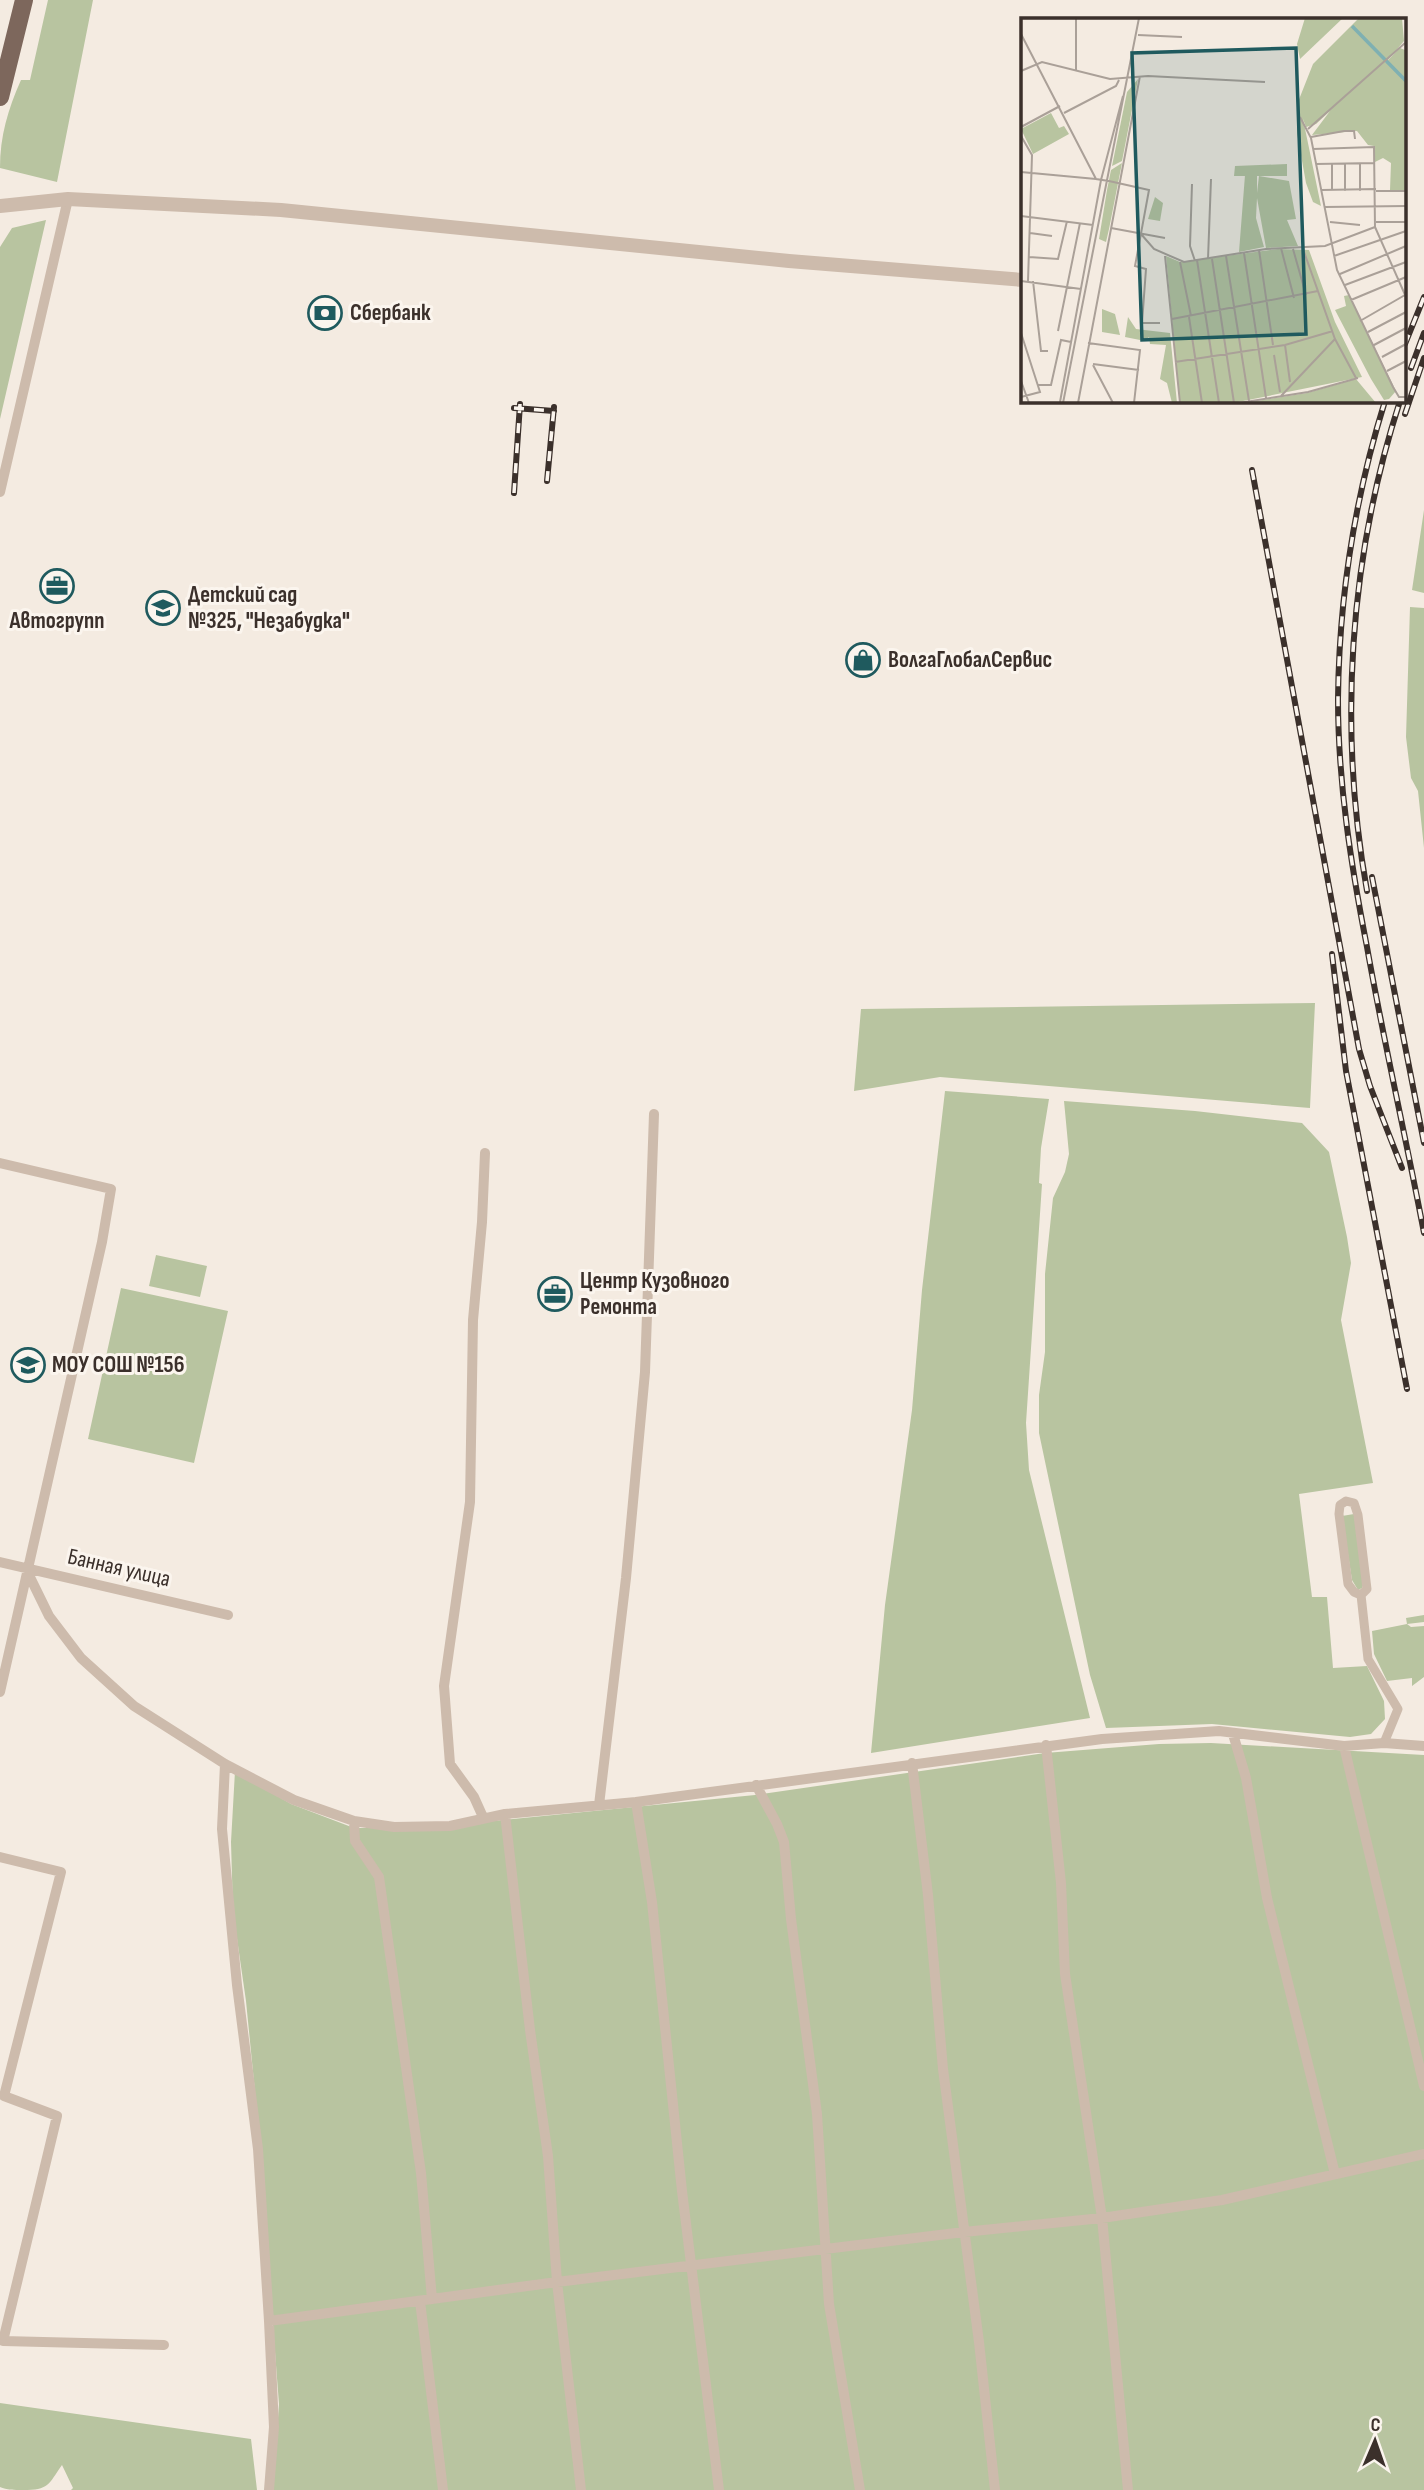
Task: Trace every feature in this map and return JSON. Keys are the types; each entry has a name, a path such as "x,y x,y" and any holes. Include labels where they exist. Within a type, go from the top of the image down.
{"main road":[{"path":"0,97 24,0"}],"street":[{"path":"0,492 68,199"},
{"path":"0,206 68,199 281,209 776,259 1021,280"},
{"path":"599,1805 626,1578 645,1372 654,1114"},
{"path":"483,1817 474,1797 450,1764 444,1686 470,1502 473,1320 485,1153"},
{"path":"0,1163 111,1189 102,1242 0,1692"},
{"path":"1346,1501 1354,1503 1358,1516 1367,1589 1361,1595 1353,1592 1348,1584 1339,1514 1339,1504 1346,1501"},
{"name":"Банная улица","path":"0,1562 228,1615"},
{"path":"26,1569 49,1616 81,1658 134,1706 225,1764 294,1800 354,1821 394,1827 450,1826 505,1814 636,1802 1046,1745 1219,1731 1344,1746 1384,1743 1424,1746"},
{"path":"1361,1595 1368,1658 1398,1709 1384,1743"},
{"path":"1233,1734 1246,1777 1267,1898 1335,2174"},
{"path":"1046,1745 1061,1883 1065,1974 1102,2218 1128,2490"},
{"path":"1344,1746 1424,2086"},
{"path":"912,1763 928,1895 943,2069 979,2342 995,2490"},
{"path":"225,1764 222,1829 237,1985 258,2149 269,2321 274,2427 269,2490"},
{"path":"756,1785 784,1842 817,2114 829,2304 860,2490"},
{"path":"636,1802 652,1902 691,2266 719,2490"},
{"path":"505,1814 530,2030 548,2156 557,2282 581,2490"},
{"path":"354,1821 355,1841 379,1877 421,2173 432,2299"},
{"path":"0,1857 61,1872 4,2096 57,2116 3,2341 164,2344"},
{"path":"269,2321 557,2282 964,2232 1102,2218 1222,2200 1424,2154"},
{"path":"420,2301 443,2490"}],"green space":[{"path":"48,0 93,0 57,182 0,168 1,145 9,112 21,80 30,80"},
{"path":"46,220 0,419 0,247 12,228"},
{"path":"1424,510 1424,593 1412,590"},
{"path":"1410,607 1424,608 1424,848 1418,791 1411,778 1406,737"},
{"path":"1315,1003 1310,1108 940,1077 854,1091 861,1009"},
{"path":"945,1091 1049,1099 1041,1148 1039,1183 1042,1184 1026,1423 1029,1470 1090,1718 871,1753 885,1605 912,1410 922,1290"},
{"path":"1064,1101 1195,1111 1302,1123 1329,1152 1351,1263 1341,1320 1373,1483 1299,1494 1312,1597 1327,1597 1333,1668 1367,1666 1384,1701 1385,1719 1371,1734 1350,1737 1212,1724 1106,1728 1090,1675 1039,1433 1039,1395 1045,1352 1045,1274 1053,1198 1065,1172 1069,1154"},
{"path":"156,1255 207,1266 200,1297 149,1286"},
{"path":"121,1288 228,1311 194,1463 88,1439"},
{"path":"1354,1514 1364,1582 1358,1590 1352,1580 1342,1516"},
{"path":"1424,1615 1424,1622 1407,1624 1406,1618"},
{"path":"1407,1624 1411,1627 1424,1626 1424,1677 1412,1686 1412,1678 1387,1681 1374,1654 1372,1631"},
{"path":"1211,1743 1424,1755 1424,2490 273,2490 279,2404 255,2092 233,1911 231,1842 235,1771 291,1804 354,1828 422,1828 755,1795 1045,1753 1159,1744"},
{"path":"0,2403 251,2439 257,2490 71,2490 73,2488 62,2465 47,2485 38,2489 11,2490 0,2487"}],"railway":[{"path":"1406,342 1424,297"},
{"path":"1411,368 1424,333"},
{"path":"1405,414 1424,358"},
{"path":"1385,402 1357,511 1345,586 1339,661 1339,730 1346,824 1356,885 1424,1233"},
{"path":"1367,891 1353,768 1351,706 1354,644 1369,521 1400,402"},
{"path":"514,493 520,404"},
{"path":"547,481 554,407"},
{"path":"514,408 554,411"},
{"path":"1252,470 1359,1049 1370,1086 1402,1168"},
{"path":"1372,877 1424,1143"},
{"path":"1332,954 1346,1071 1407,1389"}],"place":[{"name":"Сбербанк","path":"325,313"},
{"name":"Автогрупп","path":"57,586"},
{"name":"Детский сад №325, \"Незабудка\"","path":"163,608"},
{"name":"ВолгаГлобалСервис","path":"863,660"},
{"name":"Центр Кузовного Ремонта","path":"555,1294"},
{"name":"МОУ СОШ №156","path":"28,1365"}]}
